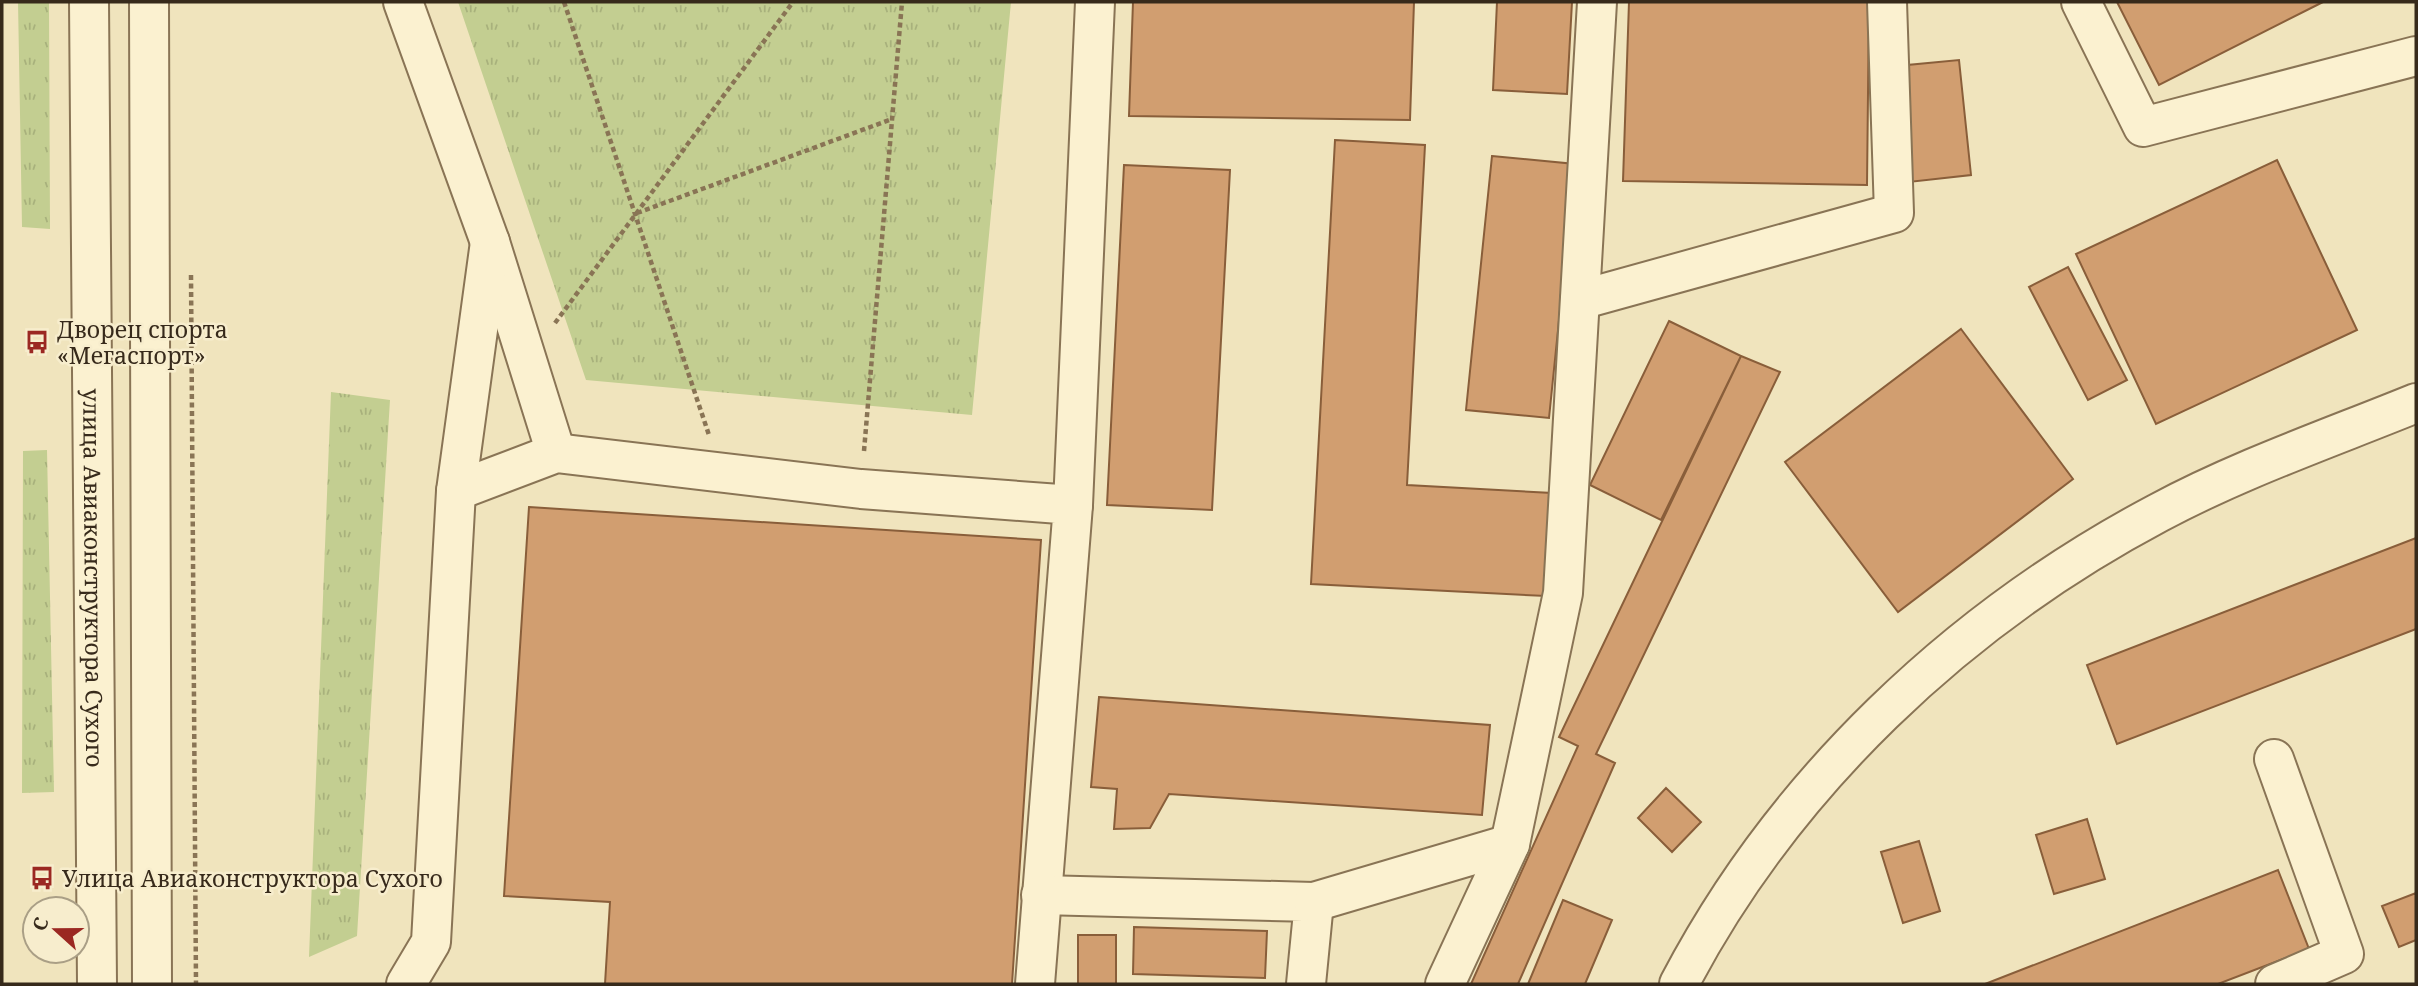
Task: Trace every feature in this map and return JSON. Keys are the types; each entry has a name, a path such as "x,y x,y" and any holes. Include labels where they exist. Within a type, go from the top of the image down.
{"street":[{"name":"улица Авиаконструктора Сухого","path":"89,2 97,984"},
{"path":"149,2 148,390 152,984"},
{"path":"403,2 490,242 556,453"},
{"path":"1035,984 1073,505 1095,2"},
{"path":"1445,984 1510,844 1563,593 1597,2"},
{"path":"1580,300 1894,213 1887,2"},
{"path":"2081,2 2143,127 2416,55"},
{"path":"406,984 431,942 456,491 490,242"},
{"path":"1679,984 1712,923 1794,809 1857,741 1951,649 1996,613 2077,558 2160,512 2230,479 2416,403"},
{"path":"456,491 556,453 861,489 1073,505"},
{"path":"2274,759 2344,954 2276,984"},
{"path":"1041,895 1314,902 1510,844"},
{"path":"1306,984 1314,902"}],"path":[{"path":"564,2 721,472"},
{"path":"527,361 793,2"},
{"path":"861,489 902,2"},
{"path":"636,213 892,118"},
{"path":"191,269 196,984"}],"green space":[{"path":"18,2 49,2 50,229 22,227"},
{"path":"458,2 1011,2 972,415 586,380"},
{"path":"331,392 390,400 357,936 309,957"},
{"path":"47,450 54,792 22,793 23,451"}],"building":[{"path":"1133,2 1414,2 1410,120 1129,116"},
{"path":"1497,2 1572,2 1567,94 1493,90"},
{"path":"1629,2 1869,2 1867,185 1623,181"},
{"path":"2117,2 2323,2 2159,85"},
{"path":"1959,60 1971,175 1909,182 1897,66"},
{"path":"1335,140 1425,145 1407,485 1552,493 1546,596 1311,584"},
{"path":"1492,156 1575,164 1549,418 1466,410"},
{"path":"2277,160 2357,330 2156,424 2076,254"},
{"path":"1124,165 1230,170 1212,510 1107,505"},
{"path":"2068,267 2127,380 2088,400 2029,287"},
{"path":"1669,321 1741,356 1661,520 1590,485"},
{"path":"1961,329 2073,479 1898,612 1785,462"},
{"path":"1741,356 1780,372 1596,754 1615,763 1518,984 1471,984 1578,746 1559,737"},
{"path":"529,507 1041,540 1012,984 605,984 610,902 504,896"},
{"path":"2416,538 2416,629 2117,744 2087,665"},
{"path":"1099,697 1490,725 1482,815 1169,794 1150,828 1114,829 1117,789 1091,787"},
{"path":"1666,788 1701,822 1672,852 1638,818"},
{"path":"2087,819 2105,879 2054,894 2036,835"},
{"path":"1919,841 1940,911 1903,923 1881,852"},
{"path":"2278,870 2309,949 2218,984 1985,984"},
{"path":"2416,893 2416,940 2399,947 2382,906"},
{"path":"1563,900 1612,920 1585,984 1528,984"},
{"path":"1134,927 1267,931 1265,978 1133,974"},
{"path":"1078,935 1116,935 1116,984 1078,984"}],"place":[{"name":"Дворец спорта «Мегаспорт»","path":"37,342"},
{"name":"Улица Авиаконструктора Сухого","path":"42,878"}]}
